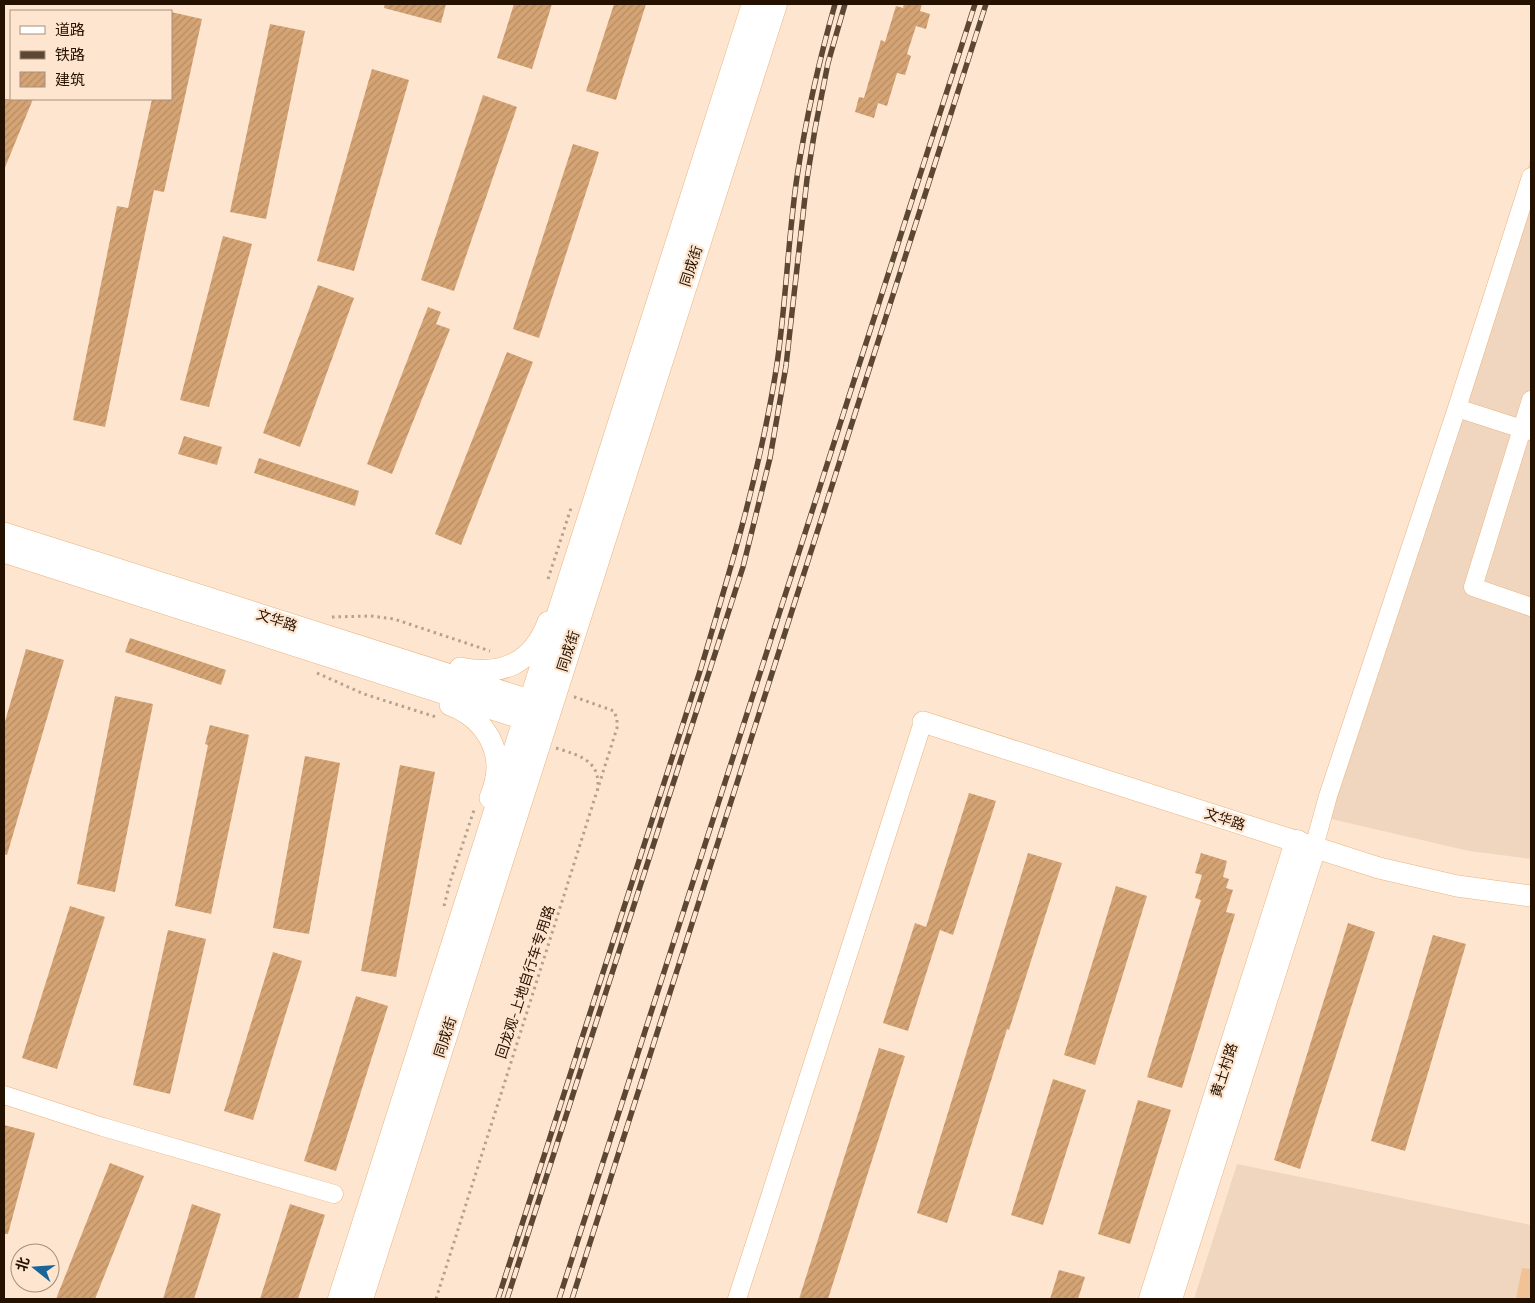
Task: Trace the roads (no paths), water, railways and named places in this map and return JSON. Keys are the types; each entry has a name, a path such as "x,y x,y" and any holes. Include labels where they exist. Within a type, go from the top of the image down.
{"main road":[{"name":"同成街","path":"361,1299 538,713 601,481 754,4"},
{"name":"同成街","path":"340,1299 457,934 538,713 775,4"},
{"name":"黄土村路","path":"1151,1299 1305,844"},
{"name":"黄土村路","path":"1170,1299 1305,844"}],"street":[{"path":"1305,844 1328,796 1457,408 1531,177"},
{"path":"1531,400 1527,430 1473,587 1531,607"},
{"path":"1457,408 1527,430"},
{"path":"369,649 478,671 502,669 525,657 533,651 544,633 571,550 601,481"},
{"name":"文华路","path":"4,533 369,649 538,713"},
{"name":"文华路","path":"4,552 294,645 538,713"},
{"path":"294,645 359,676 455,707 476,720 489,738 495,750 496,776 474,849 457,934"},
{"path":"737,1299 923,722"},
{"name":"文华路","path":"923,722 1379,868 1430,881 1484,891 1531,896"},
{"path":"4,1095 103,1127 334,1194"}],"railway":[{"path":"498,1299 701,668 754,480 777,364 794,200 801,155 813,90 835,4"},
{"path":"507,1299 743,567 770,458 786,366 807,179 815,129 828,63 845,4"},
{"path":"559,1299 975,4"},
{"path":"572,1299 986,4"}]}
